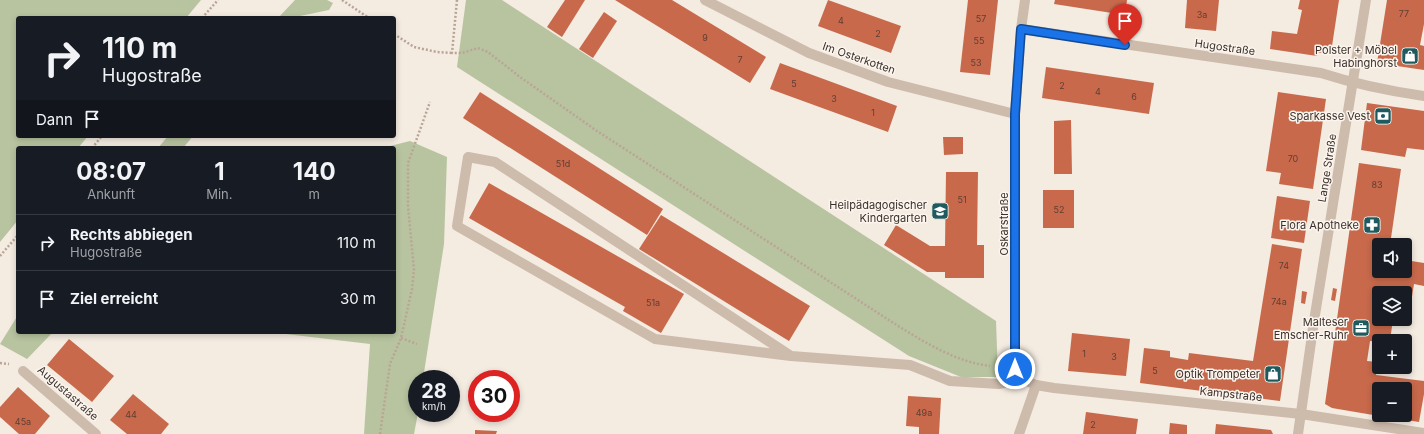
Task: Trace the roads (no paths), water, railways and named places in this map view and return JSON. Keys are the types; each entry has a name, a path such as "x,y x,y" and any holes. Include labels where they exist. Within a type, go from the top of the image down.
{"street":[{"name":"Im Osterkotten","path":"705,0 809,53 888,82 1015,114"},
{"name":"Oskarstraße","path":"1022,379 1015,369 1015,114 1021,29 1025,0"},
{"name":"Lange Straße","path":"1298,434 1366,0"},
{"name":"Hugostraße","path":"1021,29 1321,73 1353,83 1424,96"},
{"path":"791,356 495,162 468,157 458,226 655,339 791,356 910,365 950,381 999,384 1022,379 1036,384 1020,434"},
{"name":"Augustastraße","path":"23,371 96,434"},
{"name":"Kampstraße","path":"1036,384 1054,388 1301,414 1424,433"}],"place":[{"name":"Polster + Möbel Habinghorst","path":"1410,56"},
{"name":"Sparkasse Vest","path":"1383,116"},
{"name":"Heilpädagogischer Kindergarten","path":"940,211"},
{"name":"Flora Apotheke","path":"1372,225"},
{"name":"Malteser Emscher-Ruhr","path":"1361,328"},
{"name":"Optik Trompeter","path":"1273,374"}]}
